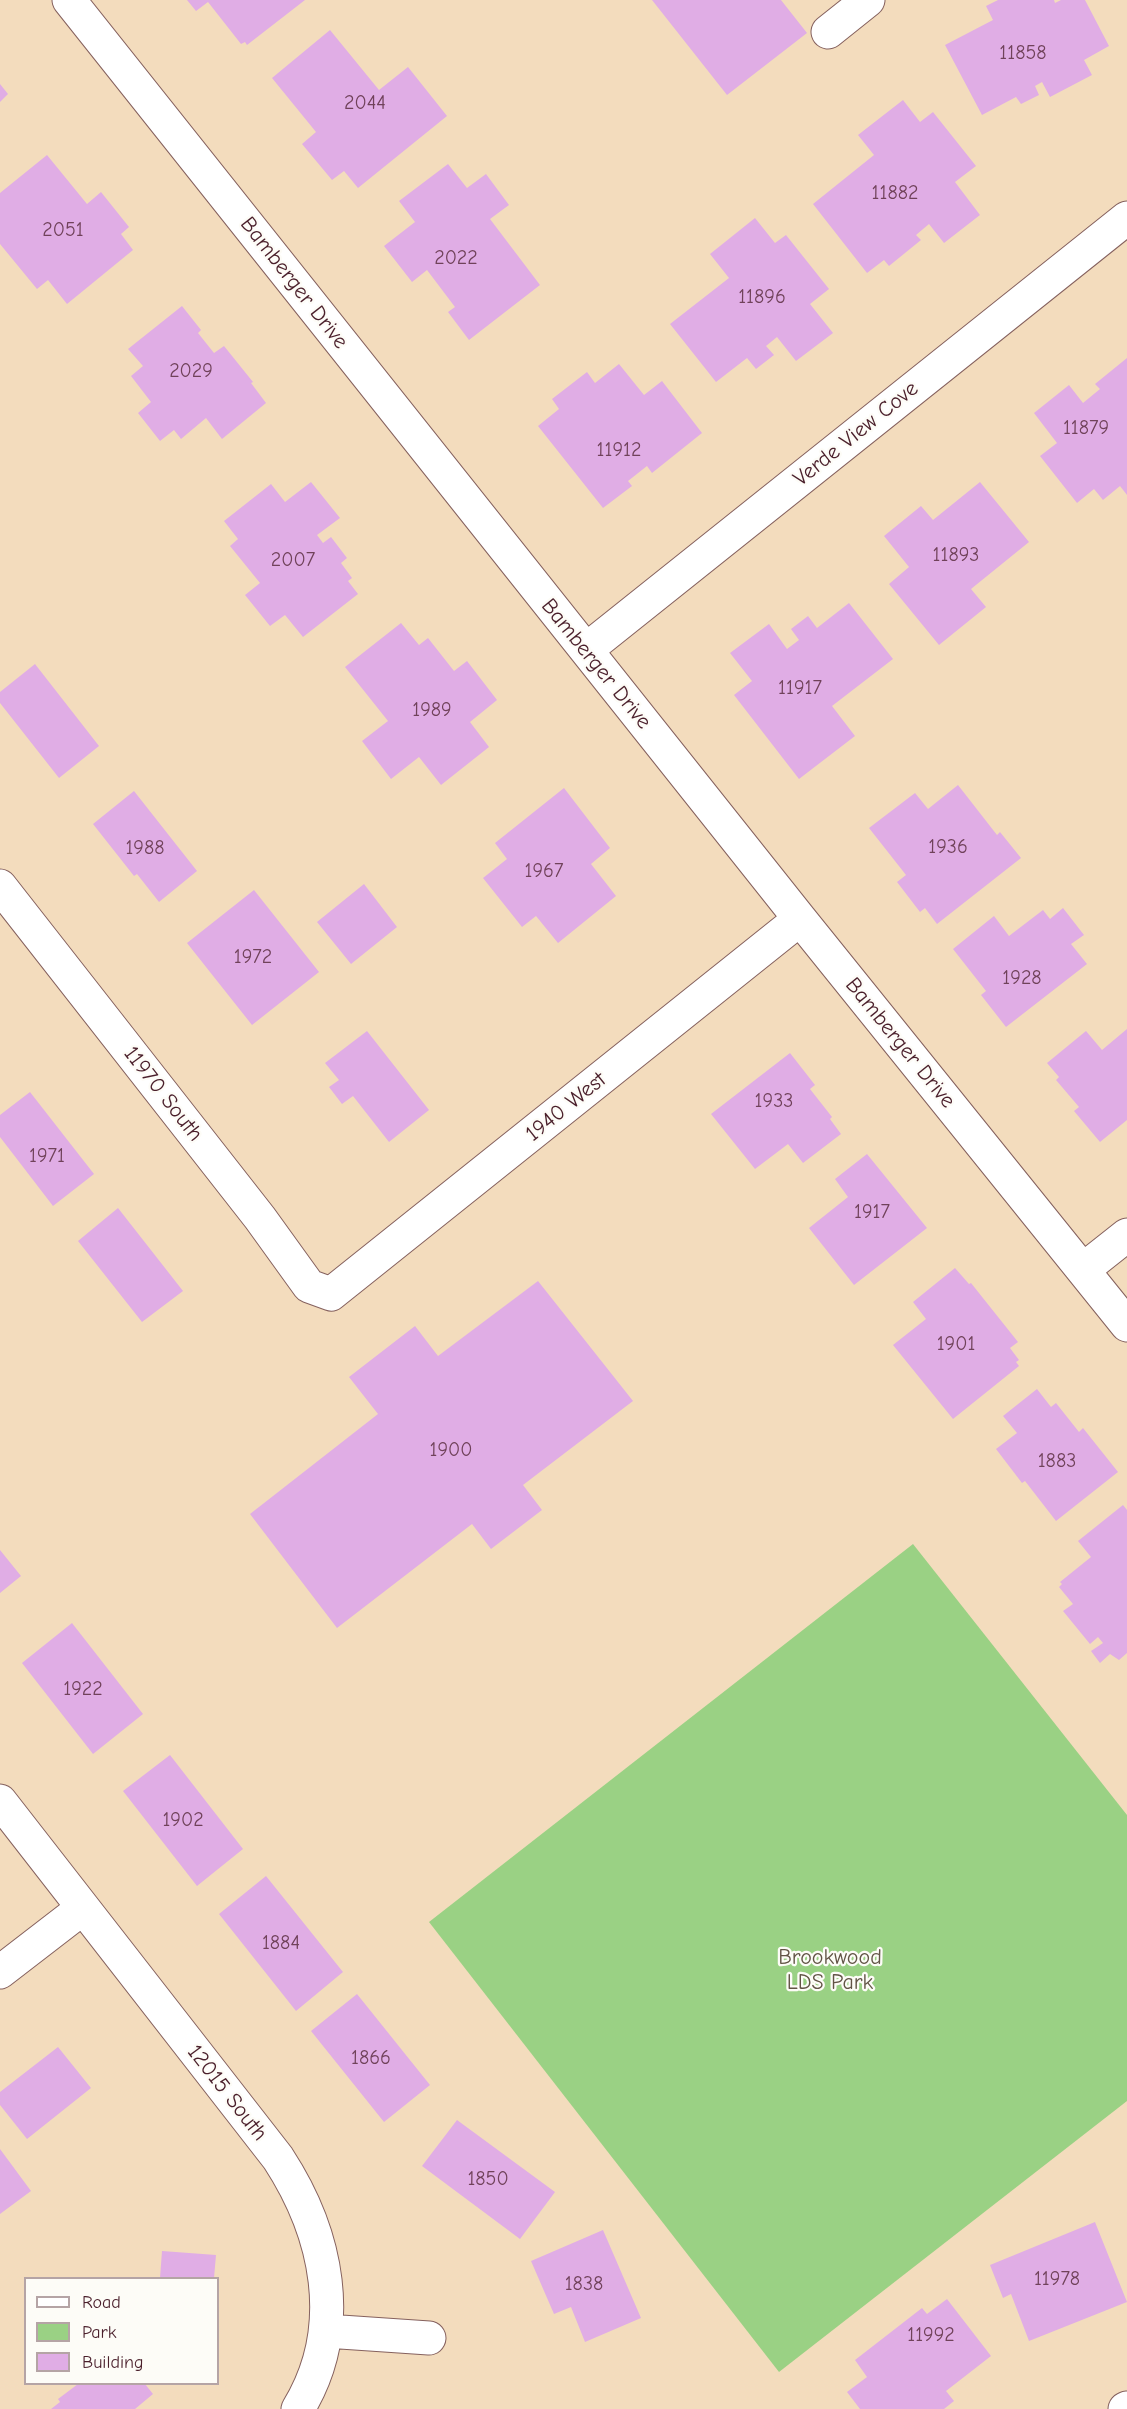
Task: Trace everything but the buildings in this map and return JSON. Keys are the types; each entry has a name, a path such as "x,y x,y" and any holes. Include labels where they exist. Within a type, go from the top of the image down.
{"street":[{"name":"Bamberger Drive","path":"69,0 800,920 1127,1324"},
{"path":"828,32 868,0"},
{"name":"Verde View Cove","path":"586,651 1127,218"},
{"name":"11970 South","path":"0,886 260,1218 309,1286 331,1294"},
{"name":"1940 West","path":"331,1294 800,920"},
{"path":"1084,1269 1127,1235"},
{"name":"12015 South","path":"0,1801 278,2158 295,2183 318,2241 325,2271 327,2301 326,2331 317,2367 298,2409"},
{"path":"0,1972 83,1908"},
{"path":"326,2331 429,2337"}],"green space":[{"name":"Brookwood LDS Park","path":"913,1544 1127,1815 1127,2101 779,2372 429,1922"}]}
